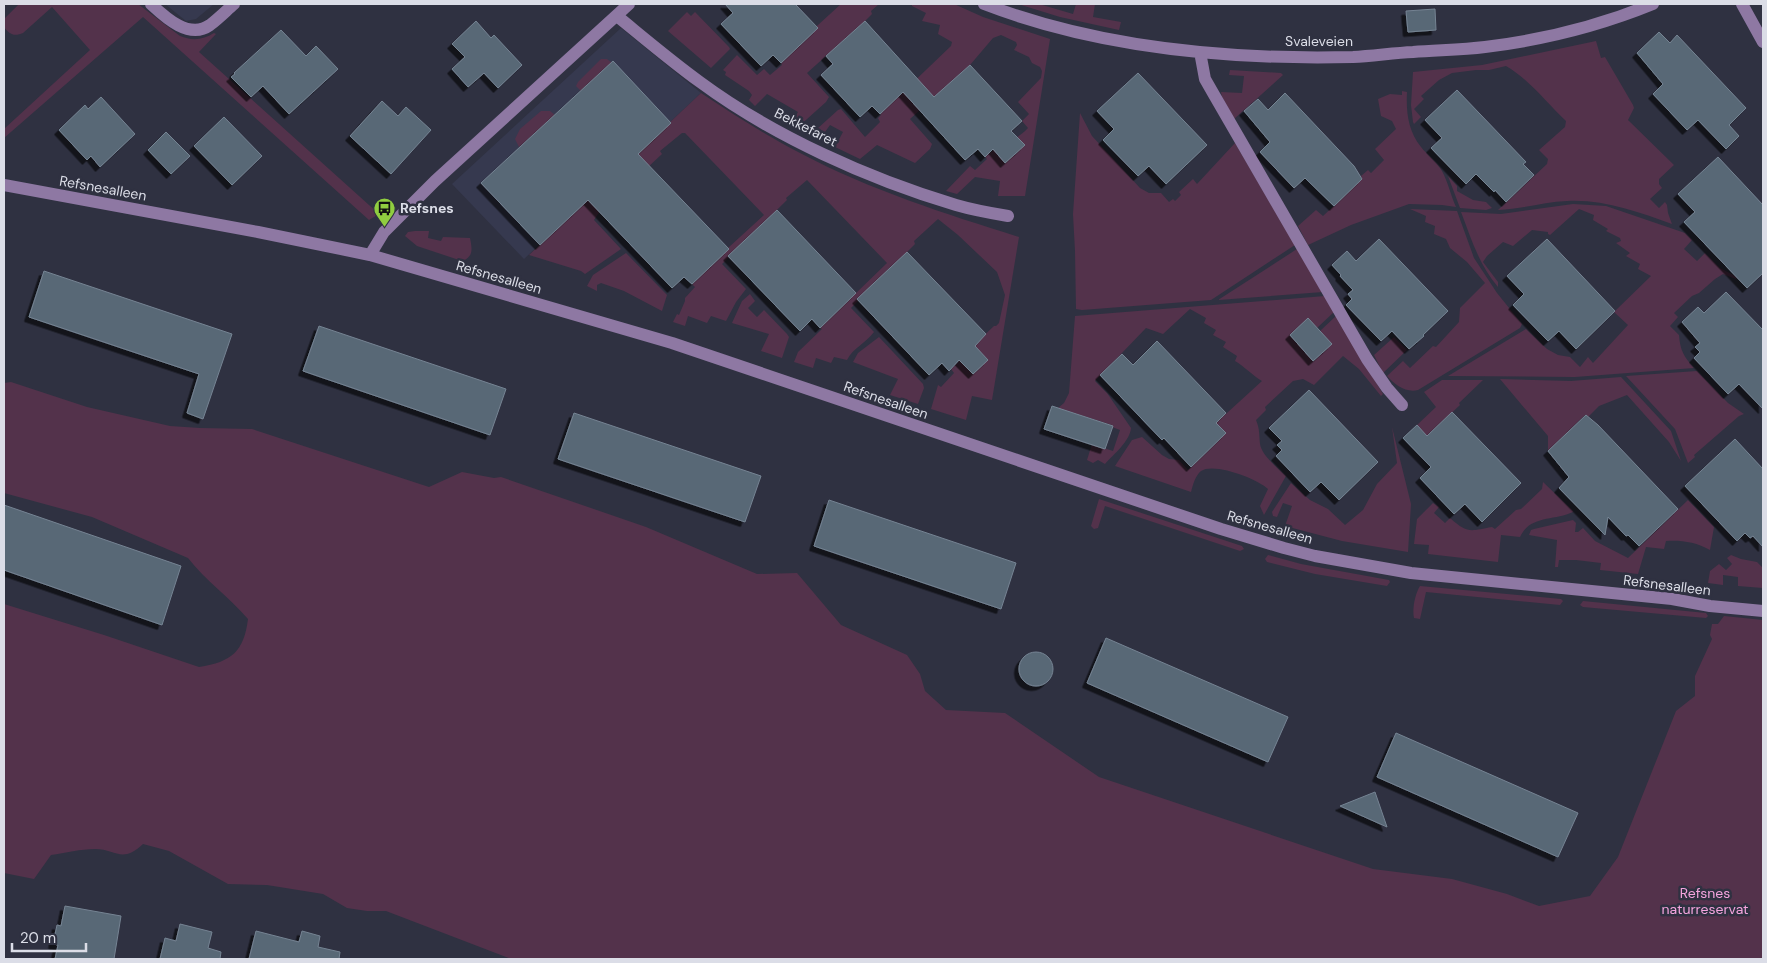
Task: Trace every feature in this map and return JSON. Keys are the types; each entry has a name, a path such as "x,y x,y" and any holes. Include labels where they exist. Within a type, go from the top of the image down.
{"street":[{"path":"151,4 182,28 195,30 209,26 234,4"},
{"path":"370,255 384,232 435,181 629,4"},
{"name":"Svaleveien","path":"984,4 1063,30 1112,40 1200,52 1261,57 1354,57 1484,48 1567,33 1653,4"},
{"path":"1742,4 1763,42"},
{"name":"Bekkefaret","path":"617,16 702,83 746,112 793,139 854,168 901,186 956,205 1008,216"},
{"path":"1200,52 1205,79 1213,93 1367,359 1387,388 1402,405"},
{"name":"Refsnesalleen","path":"4,185 251,230 370,255 672,343 1212,526 1315,556 1411,574 1662,598 1763,611"}],"shaded area":[{"path":"165,4 214,4 196,19 186,21"},
{"path":"621,28 701,93 524,259 452,184"}],"green space":[{"path":"19,4 138,4 180,36 197,39 216,34 199,52 379,214 369,220 143,17 4,138 4,129 90,50 52,7 23,33 14,35 10,33 4,27 4,19"},
{"path":"841,4 879,4 871,11 872,14 865,21 807,73 829,97 826,102 797,128 790,125 798,112 767,94 755,106 749,100 752,95 749,91 725,75 726,72 723,70 737,55 757,75 764,69 770,75 808,37 807,35"},
{"path":"912,4 954,4 983,17 1050,39 1025,196 998,196 1000,181 975,177 957,194 946,191 970,166 975,170 987,159 985,157 990,153 1028,128 1022,121 1029,114 1018,102 1041,78 1042,71 1040,67 1032,63 1029,57 1014,50 1017,45 1016,42 1001,35 993,38 970,65 910,119 932,144 930,149 915,163 877,145 860,159 835,147 843,132 830,125 825,132 817,129 841,109 865,137 880,122 878,118 880,114 951,46 952,42 938,34 940,25 922,21 926,13 912,6"},
{"path":"1018,4 1039,4 1073,14 1076,4 1095,4 1093,17 1121,22 1119,30 1060,17"},
{"path":"687,12 691,16 695,12 730,49 711,68 668,31"},
{"path":"1596,41 1601,58 1605,57 1633,105 1634,108 1628,120 1674,165 1659,179 1659,184 1662,188 1650,199 1659,208 1665,202 1672,224 1621,207 1594,202 1558,202 1498,210 1547,164 1548,159 1539,150 1565,127 1566,121 1530,85 1506,66 1489,70 1452,73 1439,80 1421,96 1424,99 1414,109 1421,117 1414,124 1413,122 1411,105 1413,72 1482,65"},
{"path":"601,59 607,59 612,63 581,91 576,86 578,82"},
{"path":"1230,70 1281,73 1283,75 1234,119 1221,92 1242,93 1244,76 1229,75"},
{"path":"1402,91 1407,92 1408,114 1413,134 1421,147 1442,171 1456,207 1409,204 1351,225 1308,245 1298,226 1316,210 1323,216 1362,179 1361,176 1368,170 1371,173 1384,160 1375,149 1396,129 1392,121 1381,116 1378,99 1390,94 1402,95"},
{"path":"701,93 763,133 854,179 909,200 1019,237 992,400 972,396 966,420 931,409 938,385 941,387 954,373 951,369 960,360 988,360 975,344 999,323 1005,295 997,272 938,219 914,241 915,244 851,308 874,332 847,360 834,357 831,363 816,358 813,368 794,362 798,352 822,329 820,328 887,263 807,180 786,198 787,200 722,264 746,289 736,302 726,321 711,316 707,323 688,316 685,326 673,322 677,314 679,315 685,298 695,287 692,284 764,215 685,133 682,133 660,151 662,154 598,214 594,220 621,249 585,274 581,271 529,255"},
{"path":"541,111 550,111 555,115 519,147 515,139 520,129"},
{"path":"1080,113 1092,136 1140,188 1149,193 1161,193 1169,202 1173,199 1175,201 1181,195 1179,192 1193,179 1197,184 1235,143 1295,245 1211,300 1076,309 1073,214"},
{"path":"1448,176 1457,186 1457,191 1473,200 1486,202 1492,208 1486,210 1460,208"},
{"path":"1573,204 1606,206 1685,233 1692,240 1684,249 1697,261 1705,253 1720,268 1737,277 1736,279 1723,274 1699,293 1692,296 1674,313 1678,317 1670,326 1679,335 1683,353 1694,368 1575,377 1448,376 1526,329 1547,349 1558,355 1570,357 1580,367 1588,357 1593,363 1628,325 1614,312 1651,276 1638,269 1640,264 1626,256 1630,253 1616,243 1621,241 1620,238 1606,231 1608,229 1593,220 1594,215 1579,209 1550,235 1548,232 1532,230 1513,246 1503,242 1483,262 1498,282 1498,287 1491,279 1481,260 1461,212 1501,214"},
{"path":"1410,209 1457,211 1474,258 1497,293 1522,324 1520,328 1414,391 1401,388 1387,376 1403,361 1410,368 1433,346 1436,347 1459,322 1460,308 1485,283 1467,262 1450,248 1446,239 1434,234 1435,226 1425,222 1426,216"},
{"path":"429,231 428,238 441,241 443,237 470,238 472,249 470,255 462,261 417,246 405,236 408,232"},
{"path":"1297,249 1323,292 1218,300"},
{"path":"626,253 667,295 662,311 624,291 601,283 597,285 597,291 587,286 593,275"},
{"path":"750,294 755,301 748,308 757,317 764,310 789,337 782,358 761,351 769,334 732,323 742,301"},
{"path":"1325,296 1334,312 1317,328 1308,319 1290,336 1314,361 1332,344 1320,331 1336,316 1383,394 1381,396 1359,369 1343,356 1314,385 1303,379 1293,381 1265,407 1266,410 1256,420 1261,448 1271,462 1286,476 1264,515 1260,506 1268,489 1236,473 1216,469 1201,471 1196,478 1191,492 1115,466 1132,440 1142,437 1162,455 1169,459 1179,460 1188,470 1226,433 1216,423 1262,381 1235,361 1237,356 1223,347 1226,342 1213,335 1216,330 1204,323 1206,318 1190,309 1163,334 1146,328 1095,381 1107,393 1131,428 1128,438 1105,464 1098,460 1093,463 1087,460 1092,444 1113,451 1120,430 1112,427 1112,425 1058,408 1064,403 1069,393 1075,316"},
{"path":"879,337 923,384 924,388 918,404 890,395 898,379 853,362 858,353"},
{"path":"1394,337 1407,350 1383,373 1374,355"},
{"path":"1697,371 1728,403 1744,414 1739,416 1694,455 1695,457 1688,463 1675,429 1626,376"},
{"path":"1621,377 1671,431 1681,461 1669,442 1627,395 1599,406 1588,417 1585,415 1548,451 1548,436 1500,379 1571,381"},
{"path":"1442,380 1483,380 1427,436 1417,425 1436,407 1424,392"},
{"name":"Refsnes naturreservat","path":"11,382 87,407 170,426 252,429 429,487 462,472 494,478 501,477 646,527 757,574 797,573 841,625 907,655 920,674 925,691 946,710 1005,713 1099,777 1373,869 1452,879 1507,894 1539,906 1590,896 1618,857 1676,711 1695,696 1695,676 1712,639 1710,635 1712,624 1718,624 1724,616 1763,620 1763,959 511,959 386,911 347,908 323,894 267,885 228,884 169,851 143,844 136,850 124,854 95,849 51,855 34,879 4,873 4,604 199,667 220,662 234,653 243,639 248,619 188,558 92,517 4,493 4,383"},
{"path":"1392,427 1411,504 1408,552 1342,541 1285,526 1292,506 1283,503 1277,517 1273,516 1272,512 1291,483 1310,500 1328,509 1345,525 1363,510 1377,484 1397,463"},
{"path":"1543,482 1573,512 1536,522 1524,530 1520,537 1501,535 1498,562 1428,554 1429,545 1414,544 1417,519 1433,503 1439,507 1434,513 1445,523 1450,518 1465,529 1479,530 1492,527 1495,529 1516,510 1521,509 1542,489"},
{"path":"1099,499 1242,546 1244,549 1240,551 1105,506 1098,528 1094,529 1091,526"},
{"path":"1688,500 1714,527 1710,550 1694,543 1677,541 1666,541 1664,549 1646,547 1638,574 1600,570 1601,563 1576,560 1559,560 1558,567 1555,567 1557,540 1529,535 1531,530 1573,520 1576,523 1575,532 1583,528 1595,541 1628,558"},
{"path":"1268,555 1301,564 1389,580 1390,582 1387,586 1315,574 1267,562 1265,559"},
{"path":"1731,555 1757,562 1763,568 1763,588 1738,586 1738,577 1723,575 1723,585 1708,583 1710,571 1719,564 1726,570 1732,564 1727,558"},
{"path":"1420,586 1561,599 1563,601 1560,605 1426,592 1420,619 1414,618 1413,610 1415,597"},
{"path":"1583,601 1706,613 1708,616 1706,618 1583,607 1580,605"}],"building":[{"path":"725,4 795,4 818,28 781,63 773,55 761,66 721,24 733,13"},
{"path":"1435,9 1436,30 1408,32 1406,11"},
{"path":"476,21 491,38 494,35 522,65 498,88 484,73 468,87 452,69 465,57 452,44"},
{"path":"865,21 934,97 970,65 1022,121 1011,131 1025,145 1005,163 993,149 985,157 978,149 965,160 903,92 880,114 872,106 860,117 821,75 833,64 826,56"},
{"path":"281,30 306,56 316,46 338,69 289,114 263,86 251,97 231,77"},
{"path":"1659,32 1670,43 1677,35 1746,108 1729,125 1739,136 1726,149 1698,120 1687,130 1653,94 1663,84 1637,53"},
{"path":"613,61 671,123 638,154 729,249 692,284 684,277 672,288 588,200 540,245 481,183"},
{"path":"1138,73 1207,145 1166,184 1149,166 1138,176 1103,140 1114,129 1097,111"},
{"path":"1457,90 1526,162 1523,164 1534,175 1506,202 1476,174 1466,184 1431,148 1442,138 1425,120"},
{"path":"1285,93 1354,166 1362,179 1334,206 1305,178 1294,188 1260,152 1270,142 1244,111 1258,99 1268,110"},
{"path":"101,97 135,134 100,167 91,156 87,160 59,130 85,105 88,109"},
{"path":"382,101 398,116 406,107 431,130 391,174 350,136"},
{"path":"224,117 262,156 232,185 194,146"},
{"path":"166,132 190,156 171,174 148,150"},
{"path":"1718,157 1763,205 1763,273 1747,288 1684,222 1695,212 1678,194"},
{"path":"777,210 856,293 820,328 812,319 800,331 728,256"},
{"path":"1379,239 1448,311 1409,349 1392,331 1381,341 1346,305 1352,299 1348,294 1353,290 1332,265 1347,251 1356,261"},
{"path":"1547,239 1615,311 1576,349 1559,331 1548,341 1513,305 1524,294 1507,276"},
{"path":"907,252 986,334 975,346 988,360 973,374 959,360 949,371 942,363 929,375 857,299"},
{"path":"44,271 232,334 203,419 187,413 199,374 29,317"},
{"path":"1726,292 1763,330 1763,409 1739,384 1728,394 1694,358 1700,352 1695,347 1700,343 1682,322 1698,307 1704,313"},
{"path":"1308,318 1332,344 1313,361 1290,335"},
{"path":"319,326 506,389 490,435 303,371"},
{"path":"1157,341 1226,413 1216,423 1226,433 1191,467 1164,438 1162,440 1100,375 1122,354 1133,365"},
{"path":"1309,390 1378,462 1339,500 1321,482 1310,492 1276,456 1282,450 1277,445 1282,441 1269,428"},
{"path":"1052,406 1113,426 1105,449 1044,429"},
{"path":"1452,412 1521,483 1482,522 1465,504 1454,514 1420,478 1431,467 1403,438 1417,425 1427,436"},
{"path":"574,413 761,476 745,522 558,459"},
{"path":"1586,415 1598,425 1678,509 1639,546 1628,535 1626,536 1608,517 1605,535 1559,488 1569,477 1548,451"},
{"path":"1735,439 1763,469 1763,547 1753,536 1750,538 1745,533 1737,541 1685,486"},
{"path":"829,500 1016,563 1001,609 814,546"},
{"path":"4,505 181,566 162,625 4,570"},
{"path":"1106,638 1288,717 1268,762 1087,683"},
{"path":"1036,652 1048,657 1053,669 1048,681 1036,686 1024,681 1019,669 1024,657"},
{"path":"1396,733 1578,813 1558,857 1377,777"},
{"path":"1375,792 1387,827 1340,806"},
{"path":"65,906 121,916 114,959 55,959 58,945 53,944 57,925 61,926"},
{"path":"180,924 212,932 208,948 221,952 220,959 160,959 165,938 176,941"},
{"path":"256,931 299,942 302,931 320,936 318,947 340,952 339,959 249,959"}],"place":[{"name":"Refsnes","path":"384,227"}]}
